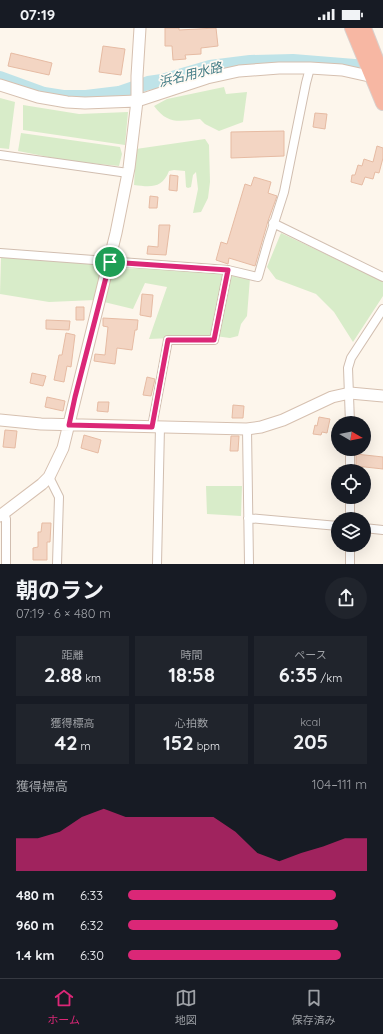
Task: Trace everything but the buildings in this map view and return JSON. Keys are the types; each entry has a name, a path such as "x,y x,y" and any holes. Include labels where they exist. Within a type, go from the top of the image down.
{"highway":[{"path":"352,28 369,56 378,75 383,104"},
{"path":"364,28 369,56"}],"street":[{"path":"6,564 6,519 2,514 29,495 48,477 64,448 75,397 110,262 128,173 137,97 140,28"},
{"path":"0,85 38,97 85,103 137,97 239,71 279,68 310,68 342,70 378,75"},
{"path":"0,253 228,270 258,277 284,192 310,68"},
{"path":"0,155 128,173"},
{"path":"274,223 383,276"},
{"path":"157,564 156,427 168,340 214,340 228,270"},
{"path":"350,416 348,368 351,358 383,309"},
{"path":"0,420 69,425 247,429 261,427 284,420 332,398 350,393 383,396"},
{"path":"247,429 249,564"},
{"path":"48,477 59,497 57,564"},
{"path":"248,518 331,525"},
{"path":"371,529 383,530"},
{"path":"350,552 350,564"}],"green space":[{"path":"224,87 226,94 247,92 243,122 219,131 205,124 200,119 180,121 169,119 159,112 154,106 167,99"},
{"path":"0,98 15,102 9,149 0,148"},
{"path":"23,105 79,114 128,112 125,145 23,130"},
{"path":"21,133 120,147 122,154 119,166 69,161 18,151"},
{"path":"205,139 209,145 210,182 208,198 201,212 193,213 198,189 196,172 193,175 191,187 188,188 186,187 185,171 174,170 169,171 163,181 155,186 134,185 136,149"},
{"path":"281,233 383,281 383,296 353,342 334,312 316,294 276,279 267,267"},
{"path":"1,257 104,264 95,300 49,302 0,294"},
{"path":"167,267 250,278 247,316 241,324 238,336 230,338 215,336 149,339 167,287 145,283 133,309 104,302 112,269"},
{"path":"206,486 242,486 241,516 207,514"}],"waterway":[{"name":"浜名用水路","path":"0,78 44,94 63,97 86,97 119,93 148,83 162,81 210,67 250,62 293,61 379,68"}],"route":[{"path":"110,262 228,270 214,340 168,340 152,427 69,425 110,262"}]}
